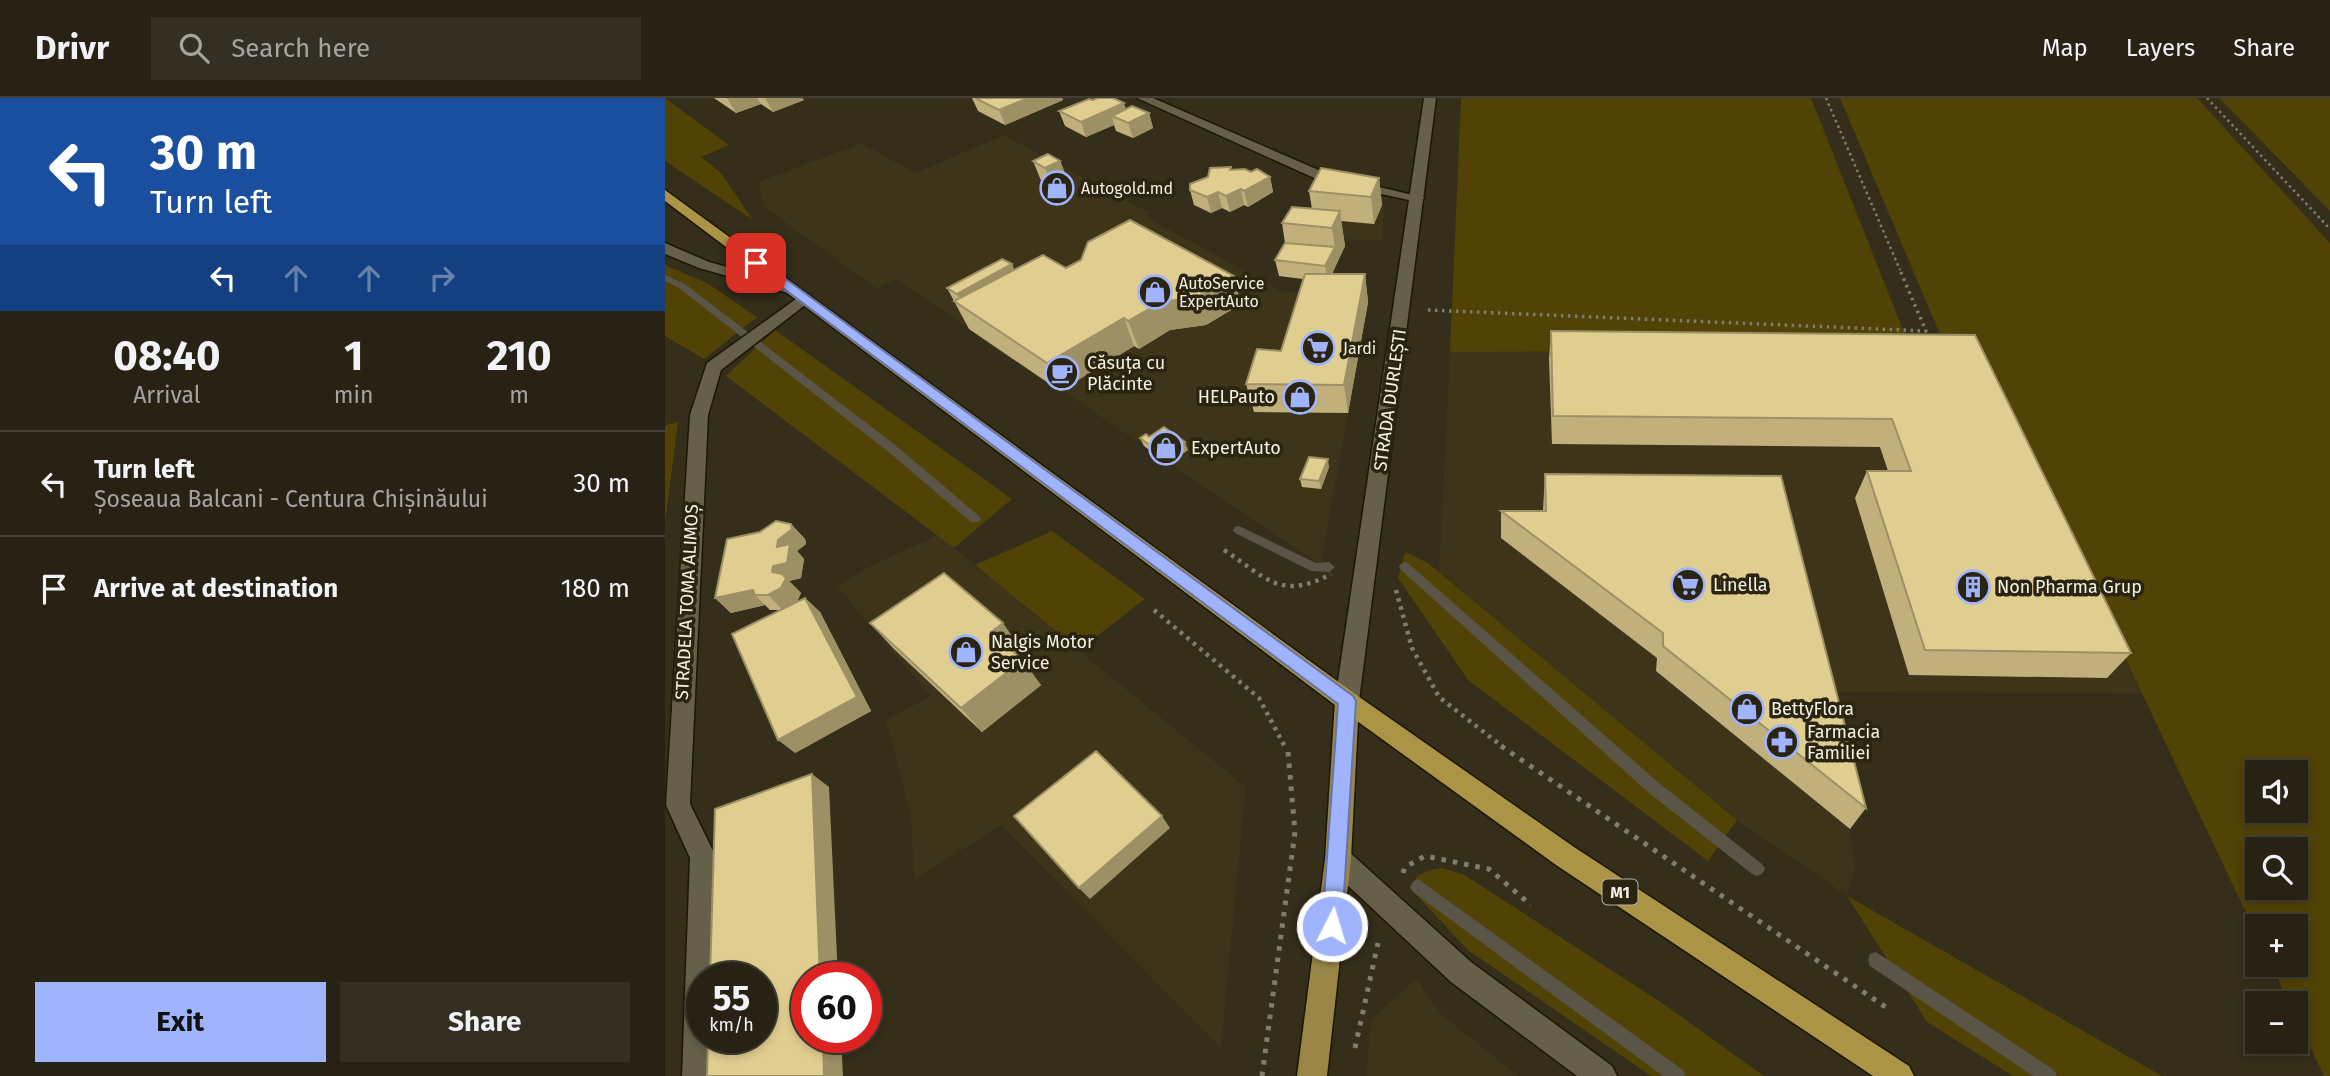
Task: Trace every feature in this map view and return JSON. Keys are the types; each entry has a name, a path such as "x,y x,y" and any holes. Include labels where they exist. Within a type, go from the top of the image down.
{"highway":[{"name":"M1","path":"665,194 1347,701 1565,856 1899,1076"}],"main road":[{"path":"1312,1076 1338,859 1347,701"}],"street":[{"path":"1143,98 1326,178 1418,198"},
{"name":"STRADA DURLEȘTI","path":"1347,701 1430,98"},
{"path":"665,248 704,265 797,294"},
{"name":"STRADELA TOMA ALIMOȘ","path":"697,1076 703,857 678,805 693,480 699,415 707,380 713,367 759,331 797,294"},
{"path":"1338,859 1461,972 1602,1076"}],"path":[{"path":"1403,309 1926,331 1826,98"},
{"path":"2207,98 2330,229"},
{"path":"1224,551 1281,588 1310,585 1328,578 1335,568"},
{"path":"1393,579 1412,648 1439,697 1475,727 1887,1007"},
{"path":"1154,610 1259,698 1288,752 1295,832 1262,1076"}],"shaded area":[{"path":"665,98 729,145 701,157 721,173 753,220 665,161"},
{"path":"1461,98 1811,98 1911,350 1450,352"},
{"path":"1840,98 2197,98 2330,243 2330,1076 2324,1076 2308,1042 2308,991 2283,991 2277,977 2308,977 2308,914 2247,914 1980,352 1947,351"},
{"path":"2219,98 2330,98 2330,211"},
{"path":"1004,135 1150,213 1145,216 1281,291 1369,298 1321,565 896,279 877,289 764,207 758,182 862,143 915,173"},
{"path":"1324,191 1383,202 1383,241 1300,237"},
{"path":"665,265 707,283 757,317 704,359 665,336"},
{"path":"775,330 1012,499 954,548 726,376"},
{"path":"1980,351 2142,694 1817,692 1850,829 1855,869 1847,896 1737,820 1439,572 1450,352"},
{"path":"678,422 665,523 665,425"},
{"path":"1052,531 1145,599 1079,650 975,565"},
{"path":"938,535 1246,787 1221,1048 1001,825 914,880 911,816 886,720 931,696 837,587 874,564"},
{"path":"1405,552 1428,563 1737,820 1708,861 1468,680 1398,578"},
{"path":"1442,868 1463,874 1665,1005 1764,1076 1651,1076 1468,950 1410,888 1415,879 1423,873"},
{"path":"1847,896 2162,1076 2013,1076 1927,1022"},
{"path":"1417,978 1442,1015 1519,1076 1366,1076 1371,1019"}],"building":[{"path":"975,98 1028,98 999,110"},
{"path":"1113,98 1124,103 1081,122 1059,111 1089,99"},
{"path":"1132,106 1149,113 1128,123 1112,116"},
{"path":"1048,154 1060,161 1045,168 1033,161"},
{"path":"1231,167 1230,170 1245,169 1251,172 1257,169 1270,177 1244,191 1241,189 1226,196 1218,192 1207,197 1190,190 1190,184 1208,177 1210,168"},
{"path":"1321,168 1379,178 1371,197 1309,191"},
{"path":"1292,207 1340,211 1332,228 1282,223"},
{"path":"1130,220 1234,276 1198,297 1161,302 1128,321 1124,318 1047,363 954,301 1043,255 1066,268 1081,260 1088,242"},
{"path":"1285,243 1335,247 1325,266 1275,260"},
{"path":"1002,259 1012,264 957,294 947,288"},
{"path":"1305,274 1365,274 1344,385 1246,384 1257,349 1281,351"},
{"name":"Non Pharma Grup","path":"1551,331 1975,335 2131,653 1925,650 1867,471 1911,471 1892,419 1553,416"},
{"path":"1164,427 1185,442 1165,456 1140,438 1146,434 1149,437"},
{"path":"1309,457 1328,459 1319,481 1300,479"},
{"path":"1545,474 1781,476 1866,808 1663,646 1663,633 1501,511 1546,511"},
{"path":"776,521 791,524 792,529 778,540 777,547 790,544 787,563 773,566 772,572 782,574 786,578 781,588 768,595 755,595 753,590 715,598 727,539 760,532"},
{"path":"944,573 1003,623 991,632 1023,660 961,708 870,623"},
{"path":"805,598 857,697 778,740 732,634"},
{"path":"1096,751 1162,816 1079,888 1014,816"},
{"path":"812,774 819,962 791,962 791,1053 823,1053 824,1076 707,1076 708,1053 777,1053 777,962 710,962 715,809"}],"waterway":[{"path":"665,278 682,286 895,451 975,519"},
{"path":"1239,530 1315,568 1329,567"},
{"path":"1405,567 1654,788 1757,869"},
{"path":"1418,887 1677,1076"},
{"path":"1876,960 2048,1076"}],"place":[{"name":"Autogold.md","path":"1057,188"},
{"name":"AutoService ExpertAuto","path":"1155,292"},
{"name":"Jardi","path":"1318,348"},
{"name":"Căsuța cu Plăcinte","path":"1062,373"},
{"name":"HELPauto","path":"1300,397"},
{"name":"ExpertAuto","path":"1166,448"},
{"name":"Linella","path":"1688,585"},
{"name":"Non Pharma Grup","path":"1973,587"},
{"name":"Nalgis Motor Service","path":"966,652"},
{"name":"BettyFlora","path":"1747,709"},
{"name":"Farmacia Familiei","path":"1782,742"}],"route":[{"path":"756,263 1347,701 1343,794 1332,926"}]}
